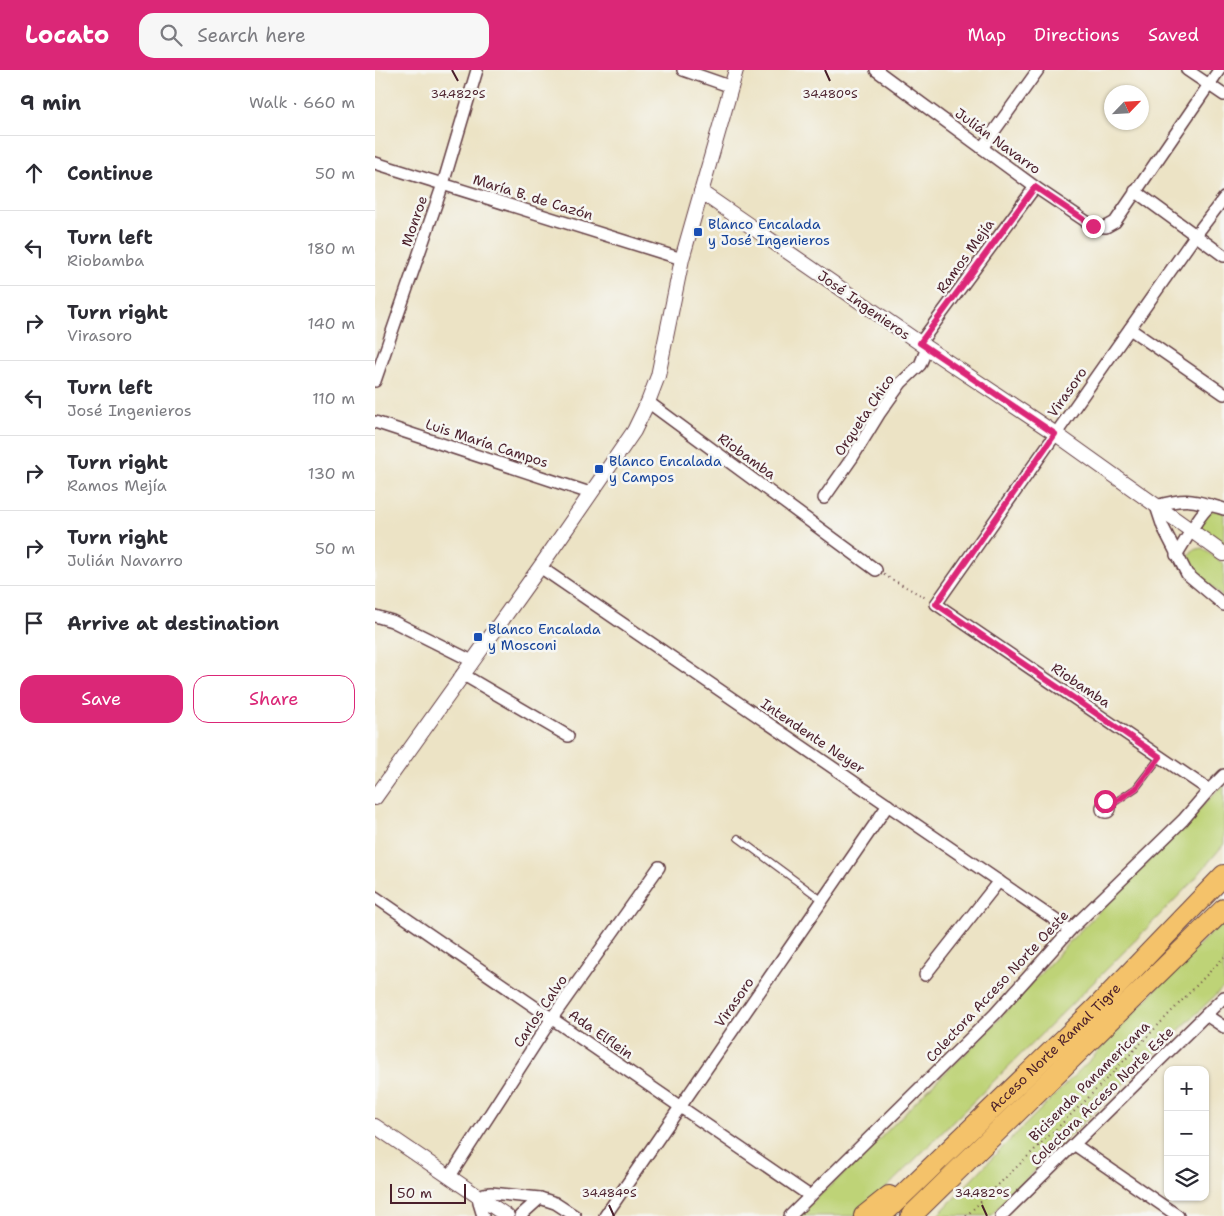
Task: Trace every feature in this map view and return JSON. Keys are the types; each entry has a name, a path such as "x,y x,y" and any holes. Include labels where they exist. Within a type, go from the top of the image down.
{"highway":[{"name":"Acceso Norte Ramal Tigre","path":"881,1216 1096,1008 1222,876"},
{"name":"Acceso Norte Ramal Tigre","path":"911,1216 1224,909"},
{"path":"864,1216 960,1141"},
{"path":"923,1216 946,1182"}],"street":[{"name":"Monroe","path":"375,381 443,184 477,70"},
{"path":"683,70 732,87"},
{"path":"377,791 540,567 634,431 658,376 682,259 736,70"},
{"name":"Julián Navarro","path":"876,70 1035,187 1093,226 1106,227 1115,222 1135,191"},
{"path":"983,148 1038,70"},
{"path":"1187,70 1224,95"},
{"path":"1219,70 1135,191 1224,256"},
{"name":"María B. de Cazón","path":"375,163 682,259"},
{"name":"Ramos Mejía","path":"924,346 1035,187"},
{"name":"José Ingenieros","path":"701,192 1055,434 1224,554"},
{"name":"Virasoro","path":"936,604 1195,236 1224,198"},
{"path":"1130,329 1224,394"},
{"name":"Orqueta Chico","path":"824,498 901,383 919,365 924,346"},
{"name":"Riobamba","path":"648,402 876,570"},
{"name":"Luis María Campos","path":"375,422 590,493"},
{"path":"1224,509 1182,499 1155,506 1176,555 1187,574 1224,605"},
{"path":"1176,555 1199,517 1211,505"},
{"name":"Intendente Neyer","path":"540,567 1070,930"},
{"name":"Riobamba","path":"936,604 1209,790"},
{"path":"375,616 392,621 472,661"},
{"path":"462,674 568,736"},
{"name":"Colectora Acceso Norte Oeste","path":"790,1216 995,1014 1070,930 1183,820 1224,776"},
{"name":"Virasoro","path":"605,1216 888,805"},
{"name":"Carlos Calvo","path":"450,1176 552,1018 659,867"},
{"path":"925,975 999,880"},
{"name":"Ada Elflein","path":"375,897 810,1196"},
{"name":"Colectora Acceso Norte Este","path":"1001,1216 1224,997"},
{"path":"1206,1015 1224,1027"},
{"path":"375,1126 507,1216"},
{"path":"1075,1145 1173,1215"},
{"path":"479,1197 491,1193 540,1198 555,1203 575,1216"},
{"path":"479,1197 483,1216"},
{"path":"520,1216 540,1198"}],"lane":[{"path":"1112,804 1136,788 1160,757"},
{"path":"739,838 822,900"}],"path":[{"path":"876,570 936,604"},
{"name":"Bicisenda Panamericana","path":"966,1216 1085,1101 1224,957"}],"green space":[{"path":"1216,510 1224,513 1224,546 1200,529 1200,521 1207,512"},
{"path":"1202,548 1224,564 1224,598 1189,566 1186,559 1193,550"},
{"path":"1224,784 1224,844 1193,881 1113,963 872,1202 855,1216 797,1216 862,1157 926,1091 978,1042 1074,937"},
{"path":"1224,920 1224,987 1069,1136 990,1216 937,1216 1092,1058 1176,968"}],"place":[{"name":"Blanco Encalada y José Ingenieros","path":"698,232"},
{"name":"Blanco Encalada y Campos","path":"599,469"},
{"name":"Blanco Encalada y Mosconi","path":"478,637"}],"route":[{"path":"1093,226 1035,187 920,343 1055,434 936,604 1160,757 1136,788 1112,804 1105,801"}]}
